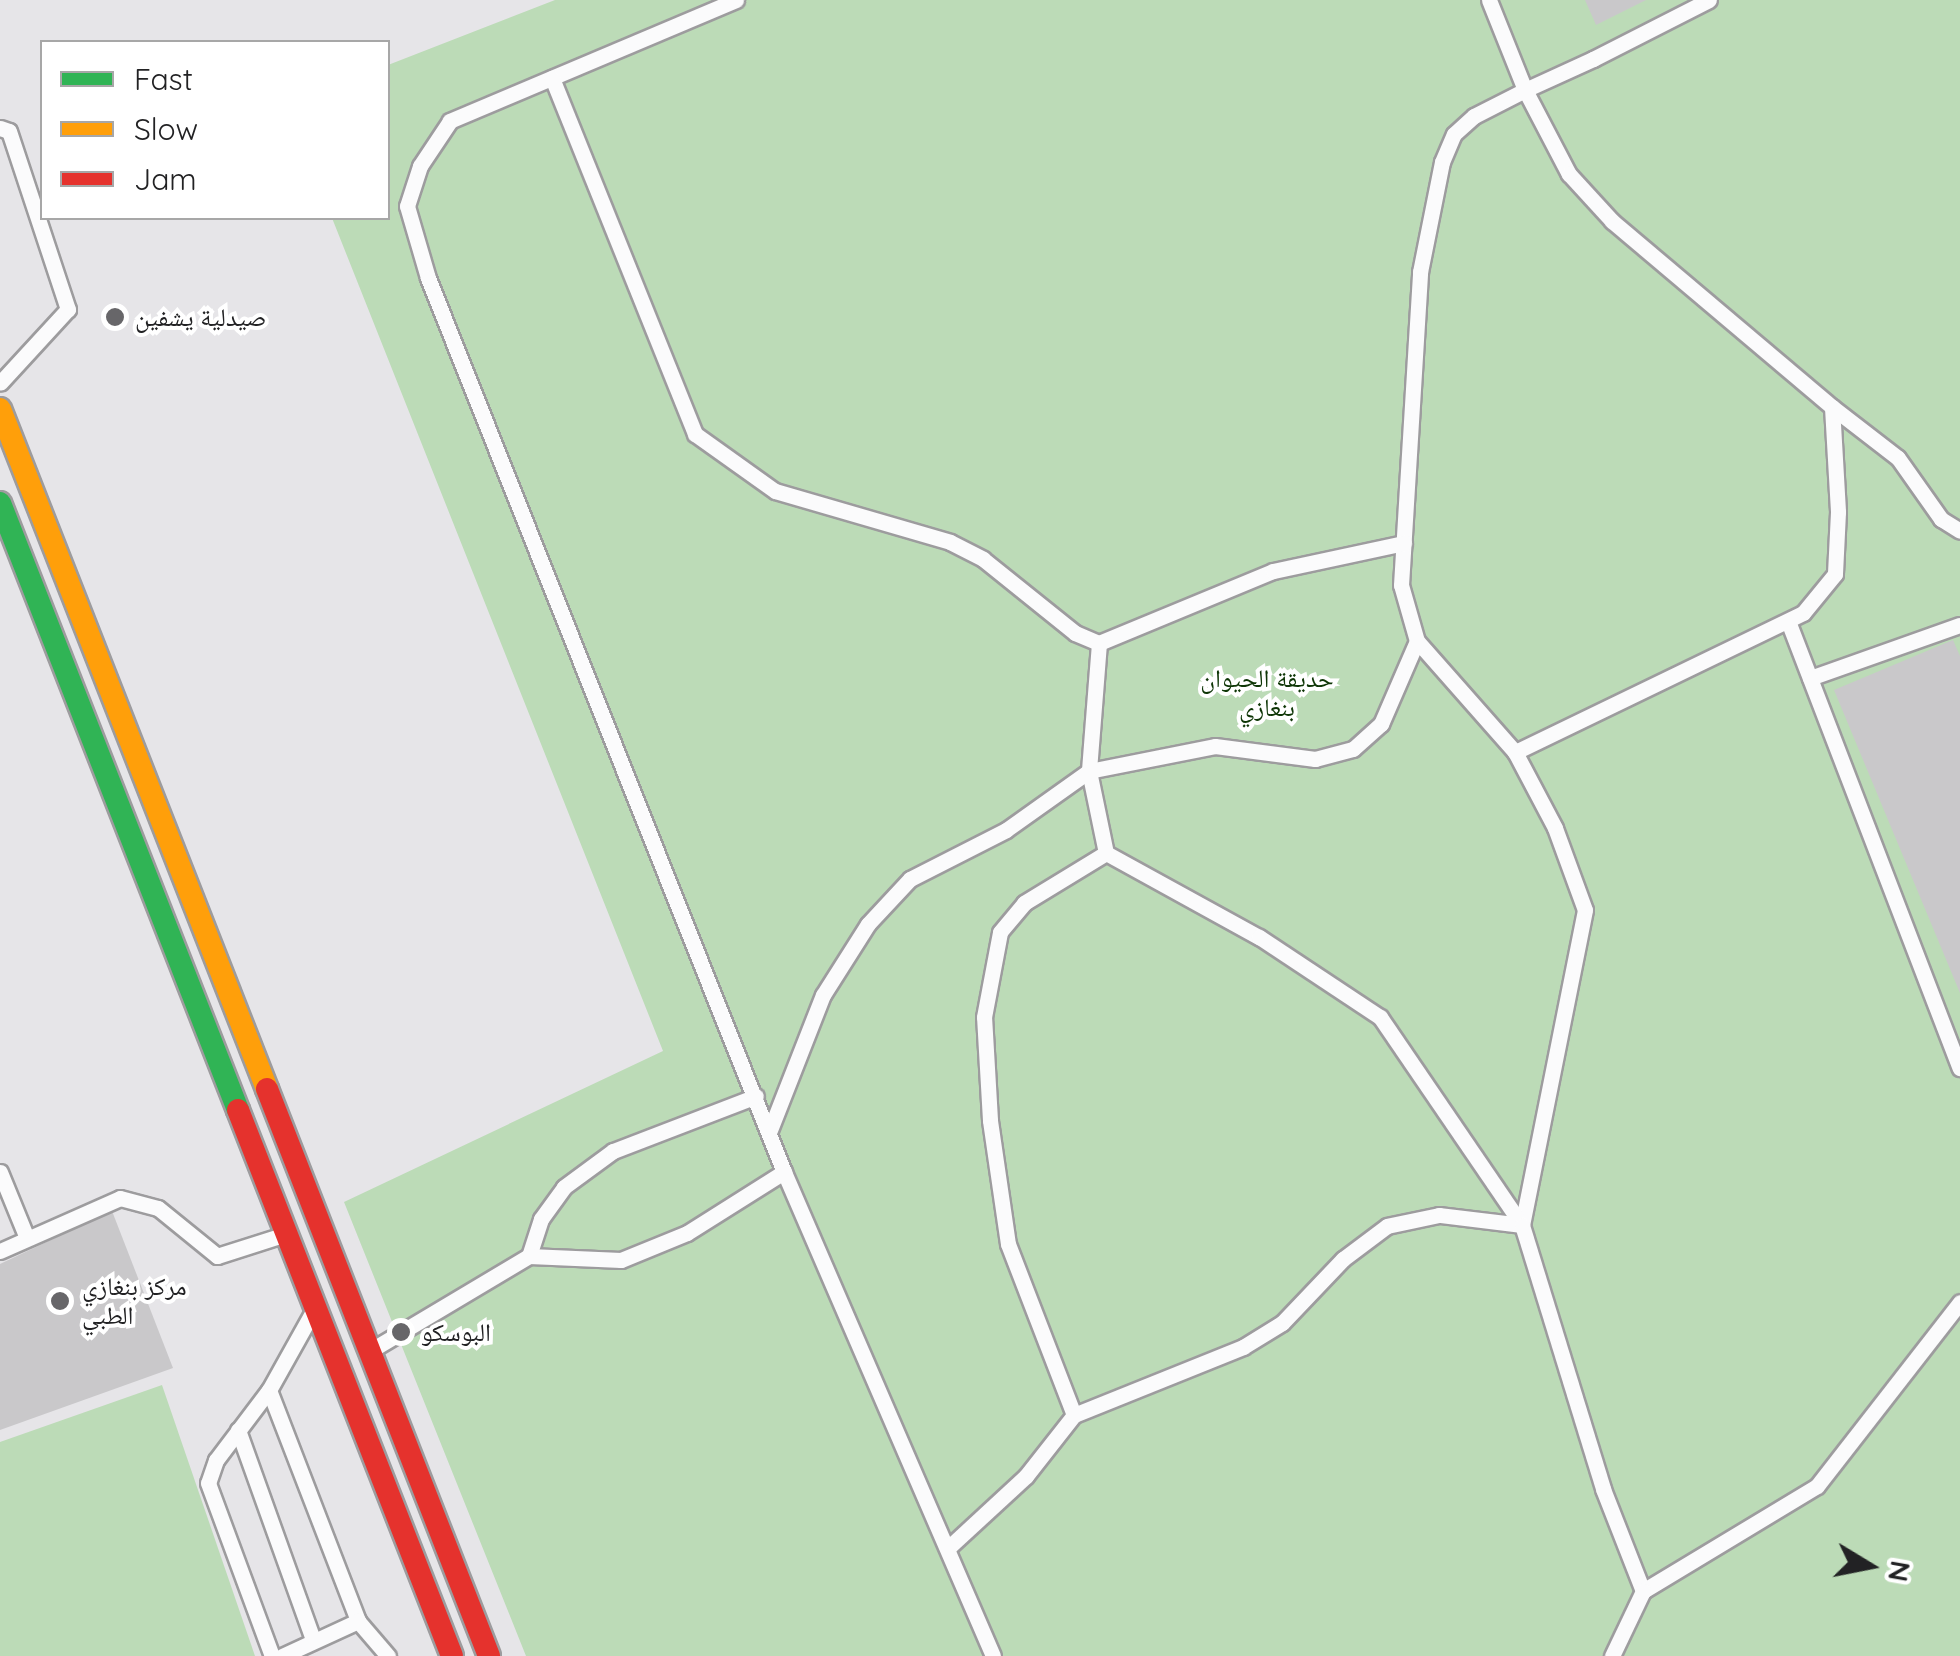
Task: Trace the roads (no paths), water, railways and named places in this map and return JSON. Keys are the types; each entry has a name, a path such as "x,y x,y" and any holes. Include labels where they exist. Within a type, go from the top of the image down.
{"main road":[{"path":"0,409 366,1353 488,1656"},
{"path":"0,503 21,578 287,1234 313,1312 452,1656"}],"lane":[{"path":"736,0 450,121 420,166 407,206 428,278 784,1172 993,1656"},
{"path":"1489,0 1525,90 1569,174 1612,222 1898,458 1941,519 1960,530"},
{"path":"1522,1225 1585,910 1555,828 1515,752 1416,641 1401,585 1420,272 1442,162 1454,134 1474,116 1709,0"},
{"path":"552,78 695,434 775,491 950,542 983,559 1075,633 1099,643 1273,571 1404,543"},
{"path":"0,128 9,131 68,309 0,384"},
{"path":"1515,752 1803,613 1836,574 1832,407"},
{"path":"1788,620 1960,1068"},
{"path":"1810,678 1960,624"},
{"path":"770,1130 822,994 868,924 910,879 1006,830 1089,771 1215,746 1315,759 1352,749 1381,724 1416,641"},
{"path":"1099,643 1089,771 1106,853 1259,938 1380,1016 1522,1225 1603,1489 1643,1592"},
{"path":"1074,1415 1008,1244 984,1017 1000,932 1024,903 1106,853"},
{"path":"529,1256 541,1220 564,1187 613,1151 756,1096"},
{"path":"0,1172 27,1238"},
{"path":"366,1353 529,1256 621,1260 687,1233 784,1172"},
{"path":"0,1250 134,1198 158,1208 217,1256 287,1234"},
{"path":"948,1548 1026,1476 1074,1415 1256,1339 1387,1226 1439,1215 1522,1225"},
{"path":"1612,1656 1643,1592 1816,1486 1960,1302"},
{"path":"272,1656 208,1483 238,1430 269,1390 313,1312"},
{"path":"269,1390 358,1622 388,1656"},
{"path":"238,1430 313,1640"},
{"path":"282,1656 358,1622"}],"place":[{"name":"صيدلية يشفين","path":"115,317"},
{"name":"مركز بنغازي الطبي","path":"60,1301"},
{"name":"البوسكو","path":"401,1332"}],"park label":[{"name":"حديقة الحيوان بنغازي","path":"1267,694"}]}
